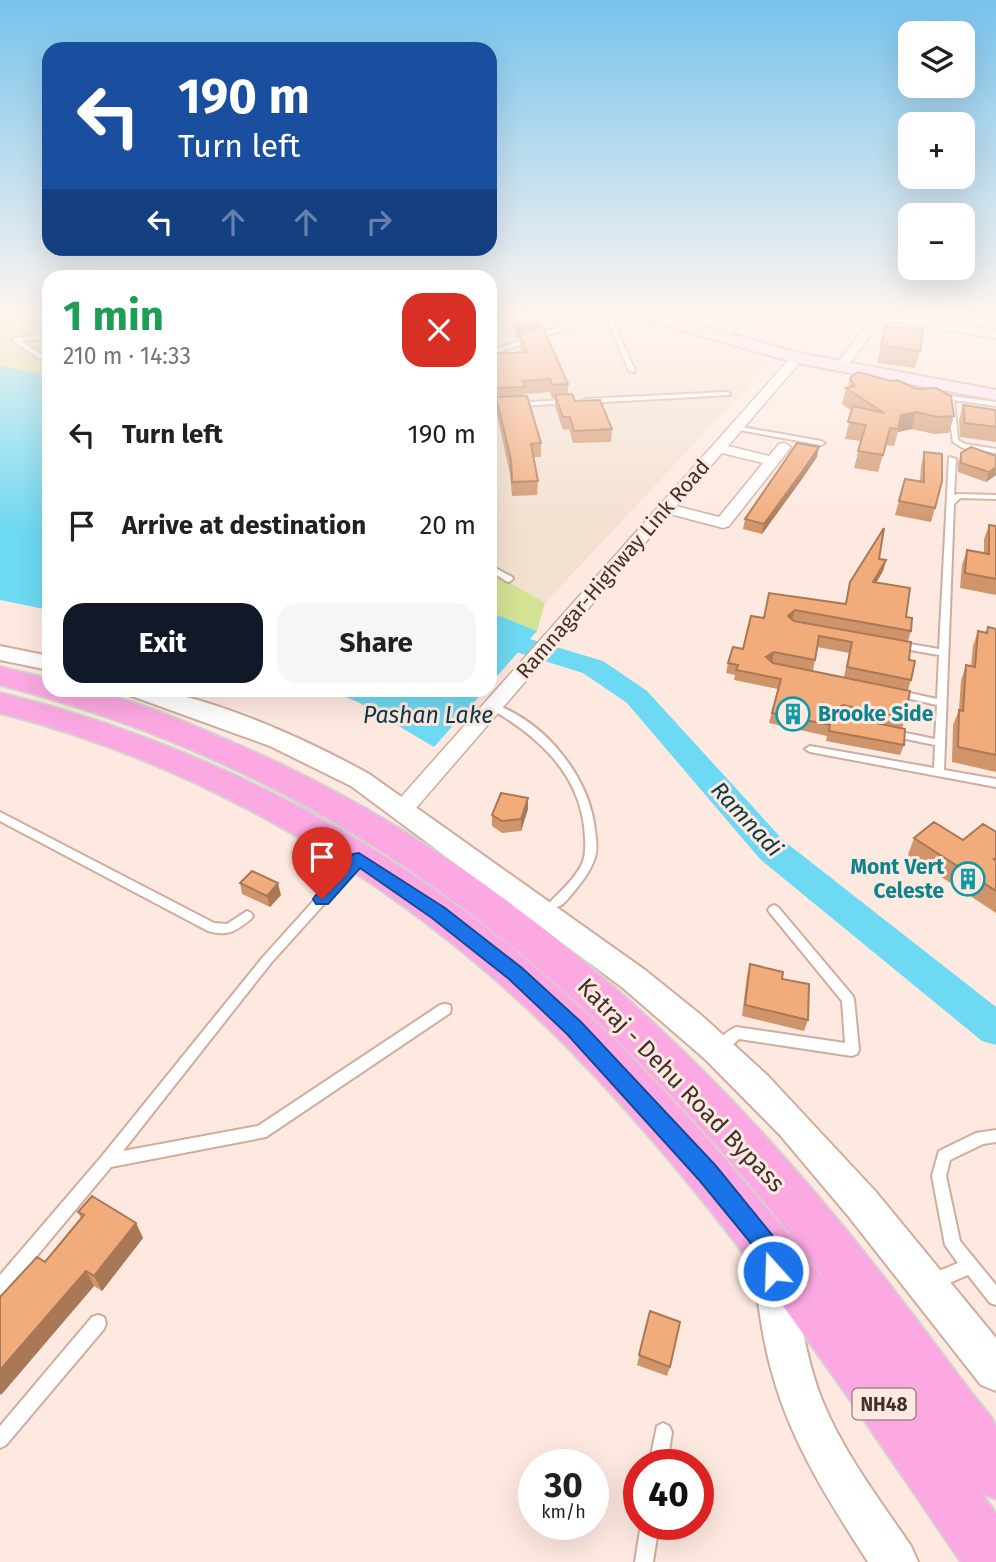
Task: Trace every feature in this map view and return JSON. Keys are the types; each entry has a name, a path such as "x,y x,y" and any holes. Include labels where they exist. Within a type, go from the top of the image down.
{"highway":[{"path":"0,676 42,686"},
{"name":"Katraj - Dehu Road Bypass","path":"77,697 169,727 260,766 335,806 467,890 547,950 608,1004 676,1072 808,1219 996,1471"},
{"name":"Katraj - Dehu Road Bypass","path":"0,703 146,748 223,781 359,859 438,913 516,974 574,1028 700,1164 840,1341 996,1562"}],"main road":[{"path":"940,385 996,395"}],"street":[{"name":"Ramnagar-Highway Link Road","path":"402,810 774,385"},
{"path":"667,508 723,523 784,447"},
{"path":"719,448 773,461"},
{"path":"0,653 42,662"},
{"path":"158,697 222,718 360,780 639,980 718,1049 798,1132 928,1284 996,1370"},
{"path":"769,1249 790,1363 811,1423 833,1467 895,1562"}],"lane":[{"path":"497,407 727,394"},
{"path":"996,404 950,398 955,441 963,446 996,451"},
{"path":"736,428 821,443"},
{"path":"939,772 952,459"},
{"path":"950,503 958,496 996,497"},
{"path":"497,572 509,579"},
{"path":"893,644 944,653"},
{"path":"889,692 942,703"},
{"path":"494,707 519,720 561,760 579,783 589,811 590,856 572,887 555,904"},
{"path":"877,730 940,743"},
{"path":"810,749 996,783"},
{"path":"0,816 212,928 229,929 247,916"},
{"path":"0,1287 107,1161 267,960 359,859"},
{"path":"718,1049 736,1033 852,1050 848,999 774,910"},
{"path":"107,1161 261,1132 445,1009"},
{"path":"996,1136 981,1138 944,1156 939,1176 953,1245 996,1297"},
{"path":"928,1284 970,1266"},
{"path":"0,1439 98,1323"},
{"path":"660,1449 663,1432"},
{"path":"644,1562 647,1540"}],"shaded area":[{"path":"497,385 749,385 545,603 497,575"}],"green space":[{"path":"497,575 545,603 537,631 497,615"}],"water":[{"path":"0,385 42,385 42,609 0,600"},
{"name":"Pashan Lake","path":"497,615 537,631 497,676"},
{"name":"Pashan Lake","path":"346,697 479,697 434,747"}],"building":[{"path":"497,385 524,385 525,387 497,388"},
{"path":"908,385 917,389 936,388 951,396 954,416 938,417 916,412 901,415 898,429 890,428 883,455 858,451 866,425 848,422 853,406 884,413 846,388"},
{"path":"572,394 575,401 600,400 612,429 574,431 570,417 563,417 555,395"},
{"path":"527,396 541,443 531,444 538,481 512,482 511,460 497,397"},
{"path":"963,405 996,410 996,427 965,423"},
{"path":"797,443 819,447 764,524 745,519"},
{"path":"971,447 996,456 996,467 989,472 961,463 961,453"},
{"path":"924,452 942,454 942,481 935,508 899,501 905,479 924,482"},
{"path":"989,525 996,526 996,579 965,573 967,550 989,554"},
{"path":"884,528 879,559 886,560 873,582 910,588 906,617 912,618 911,631 795,610 788,616 794,621 911,642 909,660 915,661 911,680 847,667 852,642 819,636 815,660 774,652 766,657 773,663 910,691 905,718 843,705 835,709 842,716 905,729 904,745 829,731 830,725 772,713 781,679 736,670 738,665 728,663 733,647 743,649 751,616 764,618 769,593 846,604 850,582"},
{"path":"988,627 996,629 996,755 958,747 959,710 963,711 966,665 975,667 978,631 987,633"},
{"path":"501,793 528,798 521,819 502,821 492,815"},
{"path":"934,822 963,840 983,824 996,832 996,891 914,838"},
{"path":"252,871 278,883 267,896 240,883"},
{"path":"750,964 783,972 782,979 809,984 808,1020 745,1005"},
{"path":"92,1196 136,1223 94,1276 86,1271 0,1370 0,1297 37,1257 45,1262 84,1215 78,1212"},
{"path":"650,1311 680,1322 670,1367 639,1355"}],"waterway":[{"name":"Ramnadi","path":"497,637 593,667 637,697 772,850 996,1029"}],"place":[{"name":"Brooke Side","path":"793,714"},
{"name":"Mont Vert Celeste","path":"968,879"}],"route":[{"path":"322,899 359,859 438,913 516,974 574,1028 708,1173 769,1249 773,1271"}]}
